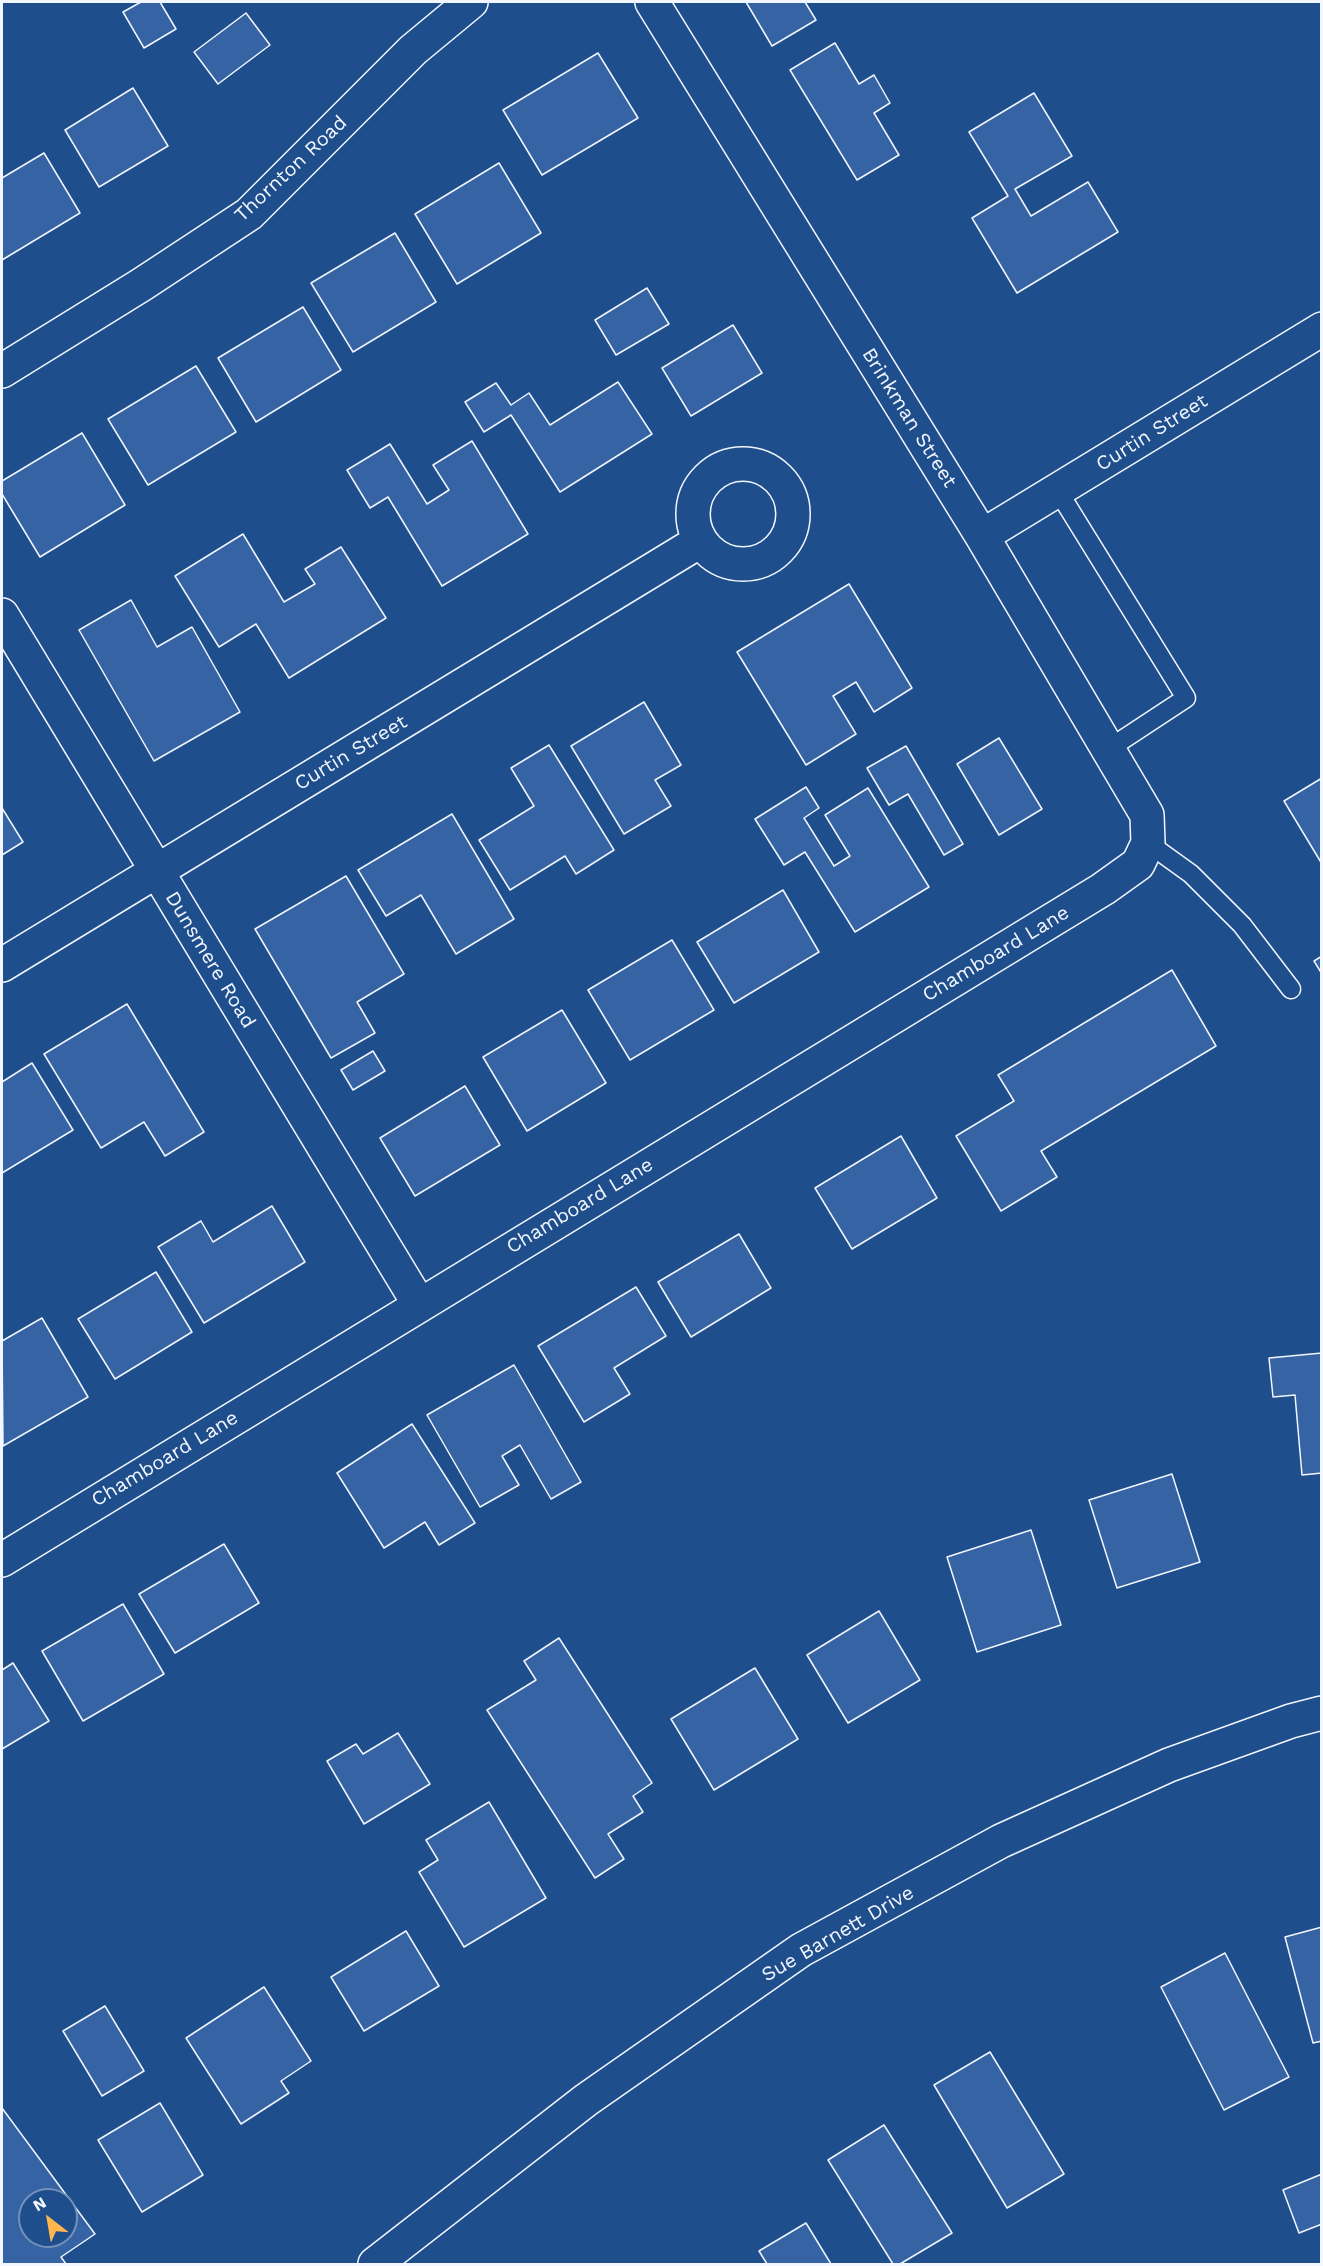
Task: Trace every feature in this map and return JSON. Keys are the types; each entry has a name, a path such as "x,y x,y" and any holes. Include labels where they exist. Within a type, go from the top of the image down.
{"street":[{"name":"Thornton Road","path":"2,370 141,285 249,214 413,50 471,2"},
{"name":"Brinkman Street","path":"652,2 982,536 1110,748 1147,815 1148,843"},
{"name":"Curtin Street","path":"982,536 1322,329"},
{"name":"Curtin Street","path":"2,966 700,541"},
{"name":"Dunsmere Road","path":"2,615 419,1304"},
{"name":"Chamboard Lane","path":"2,1560 1103,889 1138,864 1148,843"},
{"name":"Sue Barnett Drive","path":"375,2265 586,2100 801,1950 1001,1841 1169,1765 1291,1721 1322,1713"}],"lane":[{"path":"1058,491 1186,698 1110,748"},
{"path":"1148,843 1191,874 1235,918 1291,989"}],"building":[{"path":"141,2 160,2 176,29 144,48 123,12"},
{"path":"746,2 805,2 816,20 772,46"},
{"path":"246,13 270,45 218,84 194,52"},
{"path":"835,43 859,84 874,75 890,103 874,113 899,155 857,180 790,70"},
{"path":"598,53 638,118 542,175 503,110"},
{"path":"133,88 168,146 99,187 65,130"},
{"path":"1034,93 1072,156 1015,189 1031,216 1088,182 1118,232 1017,293 972,218 1008,196 969,132"},
{"path":"44,153 80,213 2,260 2,178"},
{"path":"499,163 541,233 457,284 415,214"},
{"path":"395,233 436,302 353,352 311,283"},
{"path":"647,288 669,324 616,355 595,320"},
{"path":"303,307 341,370 256,422 218,358"},
{"path":"733,325 762,373 691,416 662,368"},
{"path":"196,366 236,432 148,485 108,419"},
{"path":"618,382 652,434 560,492 511,415 484,432 465,402 496,383 511,405 529,393 550,425"},
{"path":"82,433 125,505 40,557 2,494 2,481"},
{"path":"472,441 528,534 442,586 388,497 370,508 347,470 390,444 427,504 449,490 433,465"},
{"path":"243,534 284,602 315,584 305,569 341,547 386,618 289,678 256,624 219,647 175,576"},
{"path":"849,584 912,688 874,712 856,682 833,696 856,734 806,765 737,652"},
{"path":"131,600 157,647 192,627 240,712 154,761 79,630"},
{"path":"644,702 681,765 655,780 671,806 624,834 571,746"},
{"path":"999,738 1042,809 999,835 957,764"},
{"path":"549,745 614,850 576,874 565,856 510,890 479,840 534,806 511,768"},
{"path":"906,746 963,844 944,855 908,794 889,805 867,768"},
{"path":"1322,778 1322,864 1284,801"},
{"path":"806,787 819,808 804,818 834,866 850,856 825,815 868,788 929,887 855,932 805,852 784,865 755,819"},
{"path":"2,808 23,842 2,855"},
{"path":"452,814 514,919 456,954 421,895 386,916 358,870"},
{"path":"346,876 404,974 357,1002 375,1033 331,1058 255,929"},
{"path":"783,890 819,952 734,1003 697,942"},
{"path":"672,940 714,1010 630,1060 588,990"},
{"path":"1322,956 1322,974 1314,961"},
{"path":"1172,970 1216,1046 1041,1151 1057,1177 1001,1211 956,1136 1014,1101 998,1075"},
{"path":"127,1004 204,1132 165,1156 144,1122 101,1148 44,1054"},
{"path":"562,1010 606,1083 527,1131 483,1057"},
{"path":"373,1051 385,1071 353,1090 341,1070"},
{"path":"32,1063 73,1130 2,1173 2,1082"},
{"path":"465,1086 500,1145 415,1196 380,1138"},
{"path":"901,1136 937,1198 852,1249 815,1188"},
{"path":"272,1206 305,1262 204,1323 158,1247 201,1221 213,1242"},
{"path":"739,1234 771,1288 691,1337 658,1282"},
{"path":"156,1272 192,1332 115,1379 78,1319"},
{"path":"636,1287 666,1336 614,1368 630,1394 584,1422 538,1346"},
{"path":"42,1318 88,1397 3,1446 2,1341"},
{"path":"1322,1353 1322,1473 1302,1475 1295,1395 1273,1397 1269,1358"},
{"path":"514,1365 581,1482 551,1499 520,1445 502,1456 519,1485 480,1507 427,1415"},
{"path":"412,1424 475,1523 439,1545 425,1522 384,1548 337,1473"},
{"path":"1172,1474 1200,1562 1117,1588 1089,1500"},
{"path":"1031,1530 1061,1625 977,1652 947,1557"},
{"path":"224,1544 259,1603 175,1653 139,1594"},
{"path":"123,1604 164,1674 83,1721 42,1651"},
{"path":"879,1611 920,1680 848,1723 807,1655"},
{"path":"559,1638 652,1783 633,1796 643,1812 608,1834 624,1859 595,1878 487,1710 536,1680 524,1661"},
{"path":"13,1663 49,1721 2,1749 2,1670"},
{"path":"755,1668 798,1739 714,1790 671,1719"},
{"path":"398,1733 430,1784 364,1824 327,1761 356,1744 363,1754"},
{"path":"489,1802 546,1898 464,1947 419,1872 438,1860 426,1840"},
{"path":"1322,1927 1322,2041 1313,2043 1285,1937"},
{"path":"406,1931 439,1986 364,2031 331,1977"},
{"path":"1225,1953 1289,2077 1224,2110 1161,1987"},
{"path":"264,1987 311,2061 281,2081 289,2093 241,2124 186,2038"},
{"path":"105,2006 144,2071 102,2096 63,2031"},
{"path":"990,2052 1064,2174 1007,2208 934,2085"},
{"path":"160,2103 203,2175 142,2212 98,2140"},
{"path":"2,2108 61,2188 18,2188 18,2248 74,2248 61,2257 66,2264 2,2264"},
{"path":"884,2125 952,2233 900,2264 893,2264 828,2160"},
{"path":"1322,2174 1322,2224 1299,2233 1283,2190"},
{"path":"78,2211 95,2234 78,2246"},
{"path":"806,2223 831,2264 767,2264 759,2251"}]}
